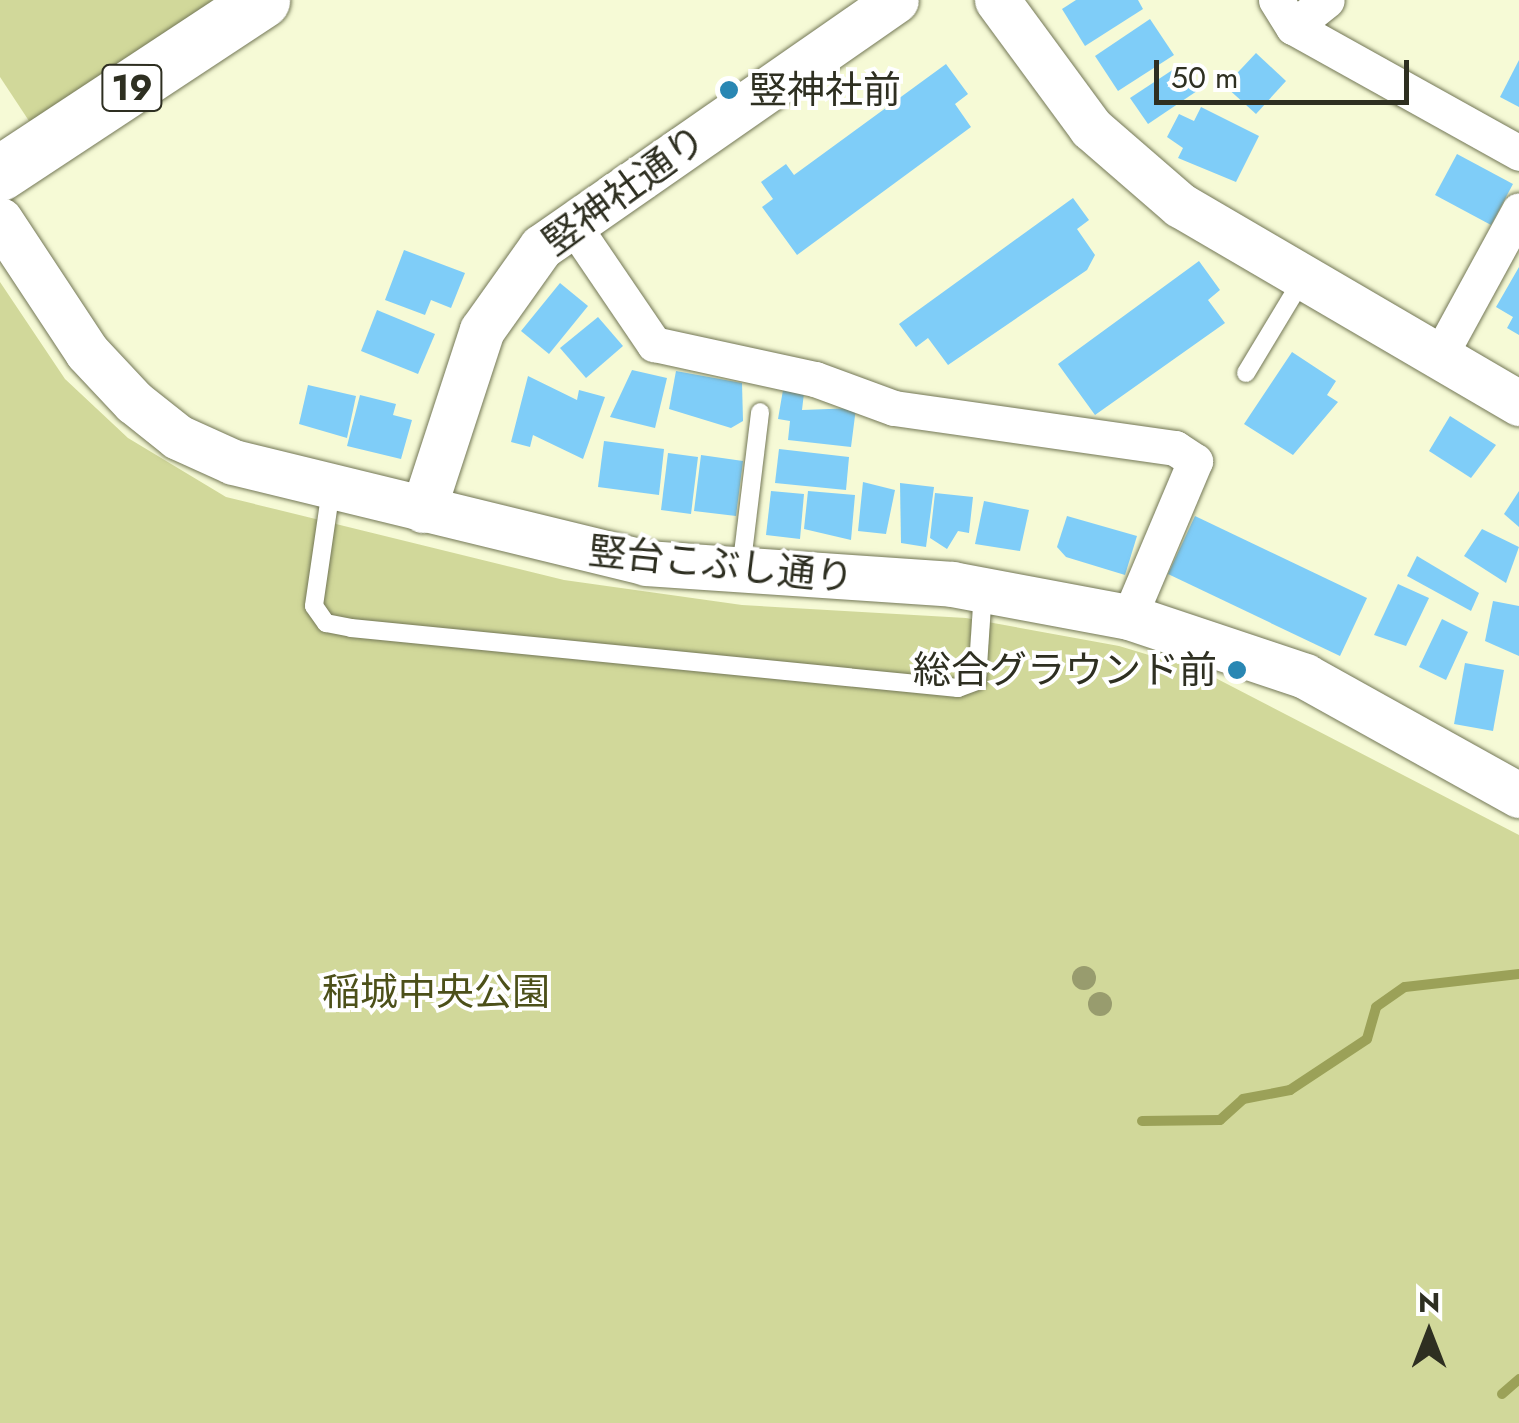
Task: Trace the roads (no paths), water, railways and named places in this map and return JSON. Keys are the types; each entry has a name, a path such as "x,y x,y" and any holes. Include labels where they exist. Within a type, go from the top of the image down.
{"main road":[{"name":"19","path":"0,173 262,0"}],"street":[{"name":"竪神社通り","path":"422,510 482,330 513,279 571,222 896,0"},
{"path":"996,0 1091,128 1180,205 1519,402"},
{"path":"1285,14 1327,0"},
{"path":"1285,14 1519,153"},
{"path":"1439,358 1519,210"},
{"name":"竪台こぶし通り","path":"0,220 87,352 134,402 178,437 233,462 534,542 740,573 983,588 1129,617 1304,676 1519,795"},
{"path":"571,222 654,344 816,380 894,408 1174,448 1195,460 1129,617"}],"lane":[{"path":"1246,373 1302,279"},
{"path":"740,573 760,412"},
{"path":"331,489 314,606 326,623 351,628 958,688 977,681 983,588"}],"waterway":[{"path":"1142,1121 1220,1120 1243,1099 1290,1090 1367,1039 1376,1007 1405,987 1519,974"},
{"path":"1502,1394 1519,1379"}],"place":[{"name":"竪神社前","path":"729,90"},
{"name":"総合グラウンド前","path":"1237,670"}],"park label":[{"name":"稲城中央公園","path":"436,992"}]}
